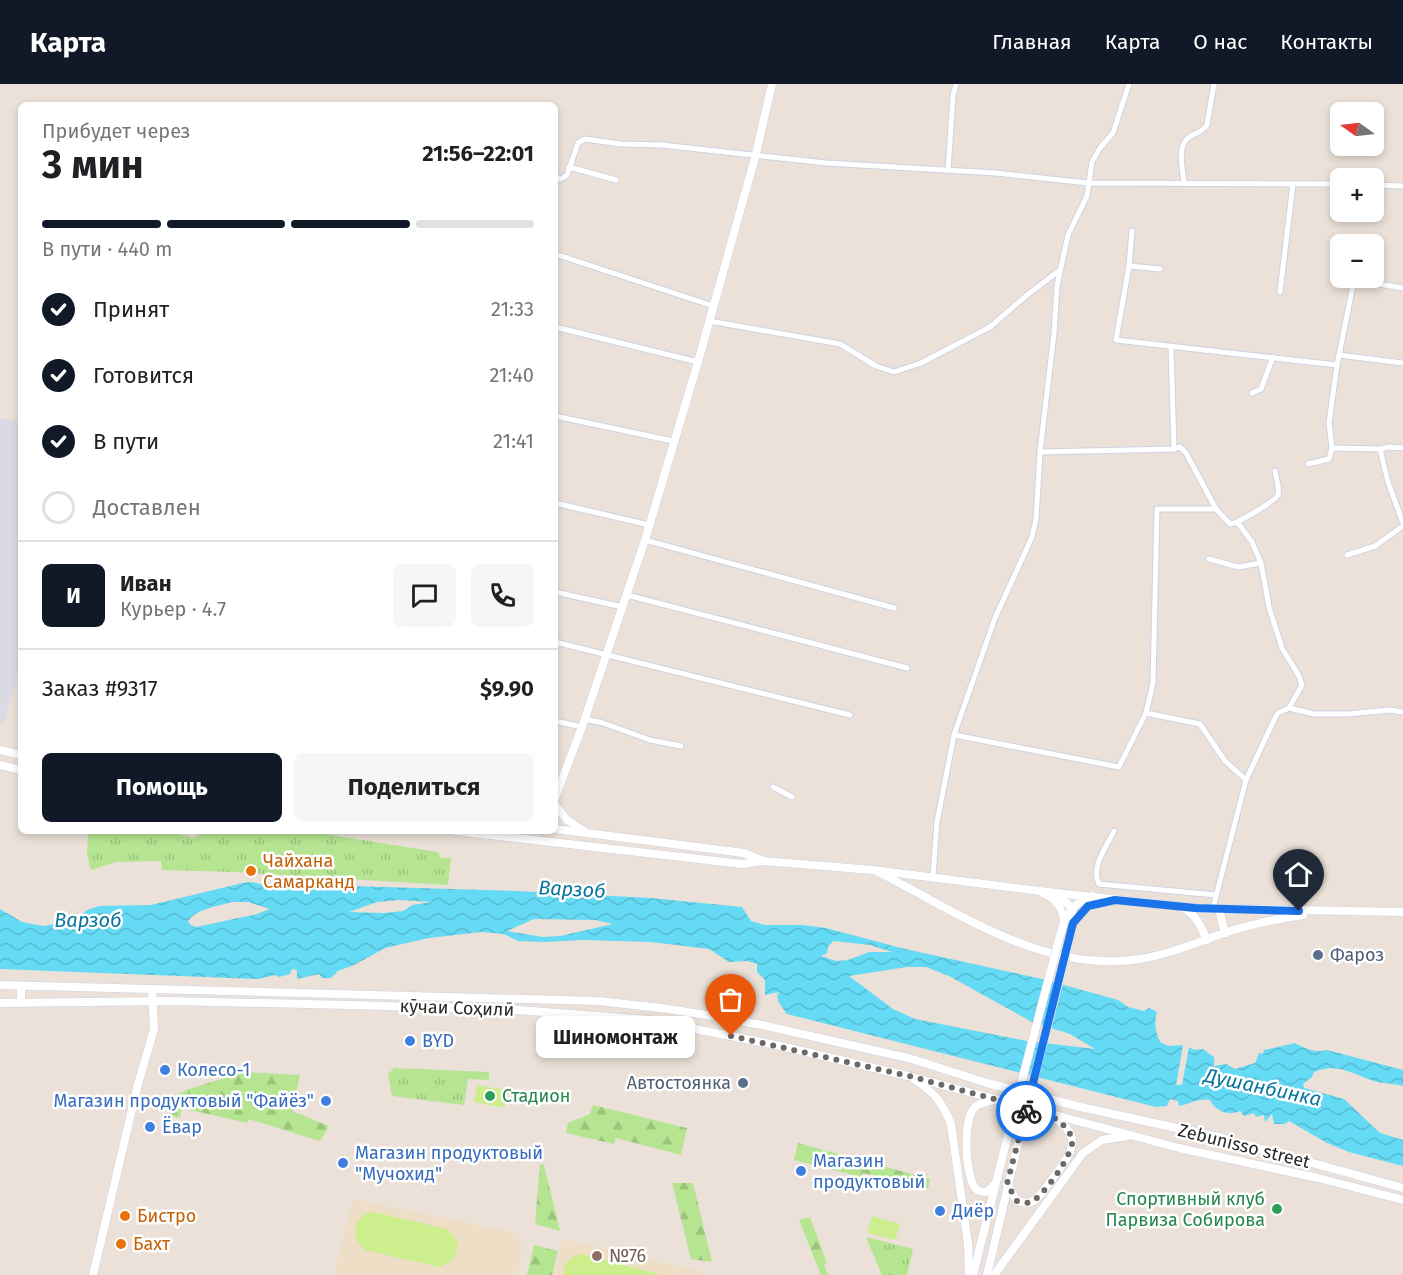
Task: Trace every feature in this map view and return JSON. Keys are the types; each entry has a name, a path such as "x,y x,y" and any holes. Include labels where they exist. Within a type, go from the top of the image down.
{"main road":[{"path":"558,790 645,540 756,154 772,84"},
{"path":"0,750 18,754"},
{"path":"0,765 18,769"},
{"path":"558,809 567,820 585,832"},
{"path":"558,829 744,853 763,861"},
{"path":"481,834 742,864 763,861 933,876 1031,890 1180,906 1216,909 1403,912"},
{"path":"873,870 966,919 1011,939 1040,951 1084,960 1115,962 1143,958 1226,933 1319,911"},
{"path":"1031,890 1056,901 1062,910 1064,919"},
{"path":"987,1275 1007,1184 1073,923 1072,908 1056,893"},
{"path":"971,1275 1064,919 1072,908 1094,896"},
{"path":"1073,923 1088,906 1122,900"},
{"path":"1180,906 1192,913 1207,940"},
{"path":"1216,909 1226,933"},
{"name":"Zebunisso street","path":"0,985 598,1001 672,1009 779,1028 912,1059 987,1083 1085,1108 1218,1137 1403,1188"},
{"path":"21,986 21,1003"},
{"path":"93,1275 138,1084 154,1029 152,989"},
{"name":"кӯчаи Соҳилӣ","path":"0,1003 153,1001 363,1005 578,1013 650,1020 776,1045 909,1076 1179,1148 1318,1178 1403,1200"},
{"path":"776,1045 772,1036 779,1028"},
{"path":"909,1076 931,1090 945,1109 951,1124 971,1275"},
{"path":"994,1100 981,1103 971,1112 966,1132 966,1146 972,1181 976,1189 980,1192 987,1192 996,1182"},
{"path":"1007,1184 1017,1201 1031,1202 1038,1197 1068,1158 1073,1148 1069,1131 1062,1123 1046,1113"},
{"path":"994,1275 1083,1153 1102,1140 1136,1136"},
{"path":"1212,1154 1218,1146 1218,1137"}],"street":[{"path":"948,170 953,96 956,84"},
{"path":"933,876 937,822 954,735 995,618 1032,537 1036,519 1040,452 1054,333 1057,286 1068,235 1087,196 1092,162 1113,133 1129,84"},
{"path":"1184,183 1182,147 1186,139 1204,130 1207,125 1214,84"},
{"path":"558,178 564,177 578,143 585,140 621,144 662,144 826,163 948,170 1089,183 1330,184"},
{"path":"569,167 616,180"},
{"path":"1280,292 1293,184"},
{"path":"1384,185 1403,186"},
{"path":"1132,231 1129,266 1116,340 1337,365"},
{"path":"558,255 712,306"},
{"path":"1129,266 1160,269"},
{"path":"709,321 840,344 876,366 894,372 921,363 990,327 1060,269"},
{"path":"1308,464 1329,459 1332,448 1329,423 1337,365 1354,280 1403,288"},
{"path":"558,328 698,362"},
{"path":"1171,347 1174,449"},
{"path":"1340,355 1403,363"},
{"path":"1252,393 1261,389 1274,357"},
{"path":"558,417 673,441"},
{"path":"1040,452 1180,447 1186,453 1215,509 1227,523 1233,524 1238,523 1278,495 1275,471"},
{"path":"1332,448 1403,448"},
{"path":"1347,555 1374,546 1403,524 1380,449"},
{"path":"558,504 649,525"},
{"path":"1396,507 1403,507"},
{"path":"954,735 1119,767 1146,713 1154,683 1157,509 1215,509"},
{"path":"1216,909 1216,895 1246,780 1275,718 1278,713 1289,708 1300,690 1302,681 1282,648 1269,608 1261,562 1252,542 1238,523"},
{"path":"645,540 894,608"},
{"path":"1209,559 1238,567 1261,562"},
{"path":"558,593 623,606"},
{"path":"627,595 907,668"},
{"path":"558,643 850,715"},
{"path":"1289,708 1314,714 1390,710 1403,712"},
{"path":"1146,713 1200,724 1225,761 1246,780"},
{"path":"558,721 603,723 650,741 681,746"},
{"path":"773,787 792,797"},
{"path":"1114,831 1095,871 1099,884 1216,895"}],"shaded area":[{"path":"0,418 18,422 18,674 4,723 0,722"},
{"path":"353,1199 511,1232 523,1246 517,1275 334,1275"},
{"name":"№76","path":"563,1239 706,1273 708,1275 555,1275"}],"green space":[{"path":"88,834 178,834 194,838 200,834 325,834 438,852 441,858 451,858 448,885 235,872 162,870 161,861 116,862 91,870 87,854"},
{"path":"394,1068 489,1072 489,1080 468,1079 464,1105 392,1096 388,1074"},
{"path":"244,1072 300,1075 292,1111 329,1126 320,1141 249,1119 247,1123 182,1108 180,1118 171,1116 165,1101 186,1090"},
{"name":"Стадион","path":"477,1085 507,1090 504,1108 474,1102"},
{"path":"593,1105 687,1128 681,1155 616,1138 614,1144 566,1133 568,1123 590,1114"},
{"path":"798,1143 930,1179 928,1189 863,1173 861,1177 794,1160"},
{"path":"540,1164 544,1165 560,1231 535,1224"},
{"path":"672,1183 693,1183 712,1262 691,1259"},
{"path":"374,1212 446,1229 452,1234 457,1244 455,1255 439,1267 365,1250 357,1239 356,1227 361,1217"},
{"path":"872,1216 900,1224 895,1240 867,1233"},
{"path":"810,1217 827,1263 824,1265 828,1275 821,1275 799,1220"},
{"path":"866,1237 913,1249 907,1275 882,1275"},
{"path":"534,1245 558,1251 552,1275 527,1275"},
{"path":"581,1254 659,1275 563,1275 568,1261"}],"water":[{"path":"247,882 268,886 293,886 294,891 300,891 301,884 338,883 351,886 651,898 742,907 751,921 765,925 803,925 826,928 901,948 1042,979 1118,1000 1128,1007 1144,1011 1149,1008 1157,1012 1156,1028 1161,1043 1170,1046 1183,1045 1176,1085 1182,1085 1189,1047 1194,1050 1203,1049 1214,1057 1214,1066 1226,1064 1235,1069 1255,1063 1259,1053 1263,1054 1264,1050 1295,1043 1311,1050 1327,1050 1403,1070 1403,1086 1377,1082 1344,1070 1330,1068 1314,1072 1312,1077 1303,1084 1304,1088 1344,1099 1380,1133 1403,1140 1403,1166 1349,1152 1327,1143 1289,1121 1285,1124 1274,1124 1272,1114 1265,1122 1264,1115 1256,1117 1254,1113 1244,1116 1240,1111 1223,1112 1210,1100 1198,1100 1179,1106 1178,1101 1170,1099 1167,1106 1156,1107 787,1014 779,1003 777,996 779,992 765,995 765,980 757,972 757,964 747,961 729,962 709,949 651,942 518,941 504,934 481,932 429,938 385,948 338,971 331,978 322,978 319,974 297,979 297,970 292,969 290,974 258,979 0,969 0,909 22,922 43,926 74,921 87,910 99,906 151,905","holes":["399,900 432,902 412,905 403,911 349,912 377,902","232,902 248,902 270,909 196,927 188,922 201,911","534,919 595,920 613,924 560,936 543,937 507,931","833,941 870,945 892,952 869,952 848,960 836,961 821,956 827,953","907,967 926,967 949,976 1032,1022 1070,1034 1095,1049 1027,1041 915,1019 893,1009 849,976"]}],"way so far":[{"path":"731,1036 909,1076 1046,1113 1062,1123 1069,1131 1073,1148 1038,1197 1025,1203 1017,1201 1007,1184 1026,1111"}],"place":[{"name":"Чайхана Самарканд","path":"251,871"},
{"name":"Фароз","path":"1318,955"},
{"name":"Шиномонтаж","path":"731,1036"},
{"name":"BYD","path":"410,1041"},
{"name":"Колесо-1","path":"165,1070"},
{"name":"Автостоянка","path":"743,1083"},
{"name":"Стадион","path":"490,1096"},
{"name":"Магазин продуктовый \"Файёз\"","path":"326,1101"},
{"name":"Ёвар","path":"150,1127"},
{"name":"Магазин продуктовый \"Мучохид\"","path":"343,1163"},
{"name":"Магазин продуктовый","path":"801,1171"},
{"name":"Спортивный клуб Парвиза Собирова","path":"1277,1209"},
{"name":"Диёр","path":"940,1211"},
{"name":"Бистро","path":"125,1216"},
{"name":"Бахт","path":"121,1244"},
{"name":"№76","path":"597,1256"}],"route":[{"path":"1026,1111 1073,923 1088,906 1122,900 1195,908 1299,911"}],"water label":[{"name":"Варзоб","path":"572,889"},
{"name":"Варзоб","path":"88,920"},
{"name":"Душанбинка","path":"1263,1087"}]}
